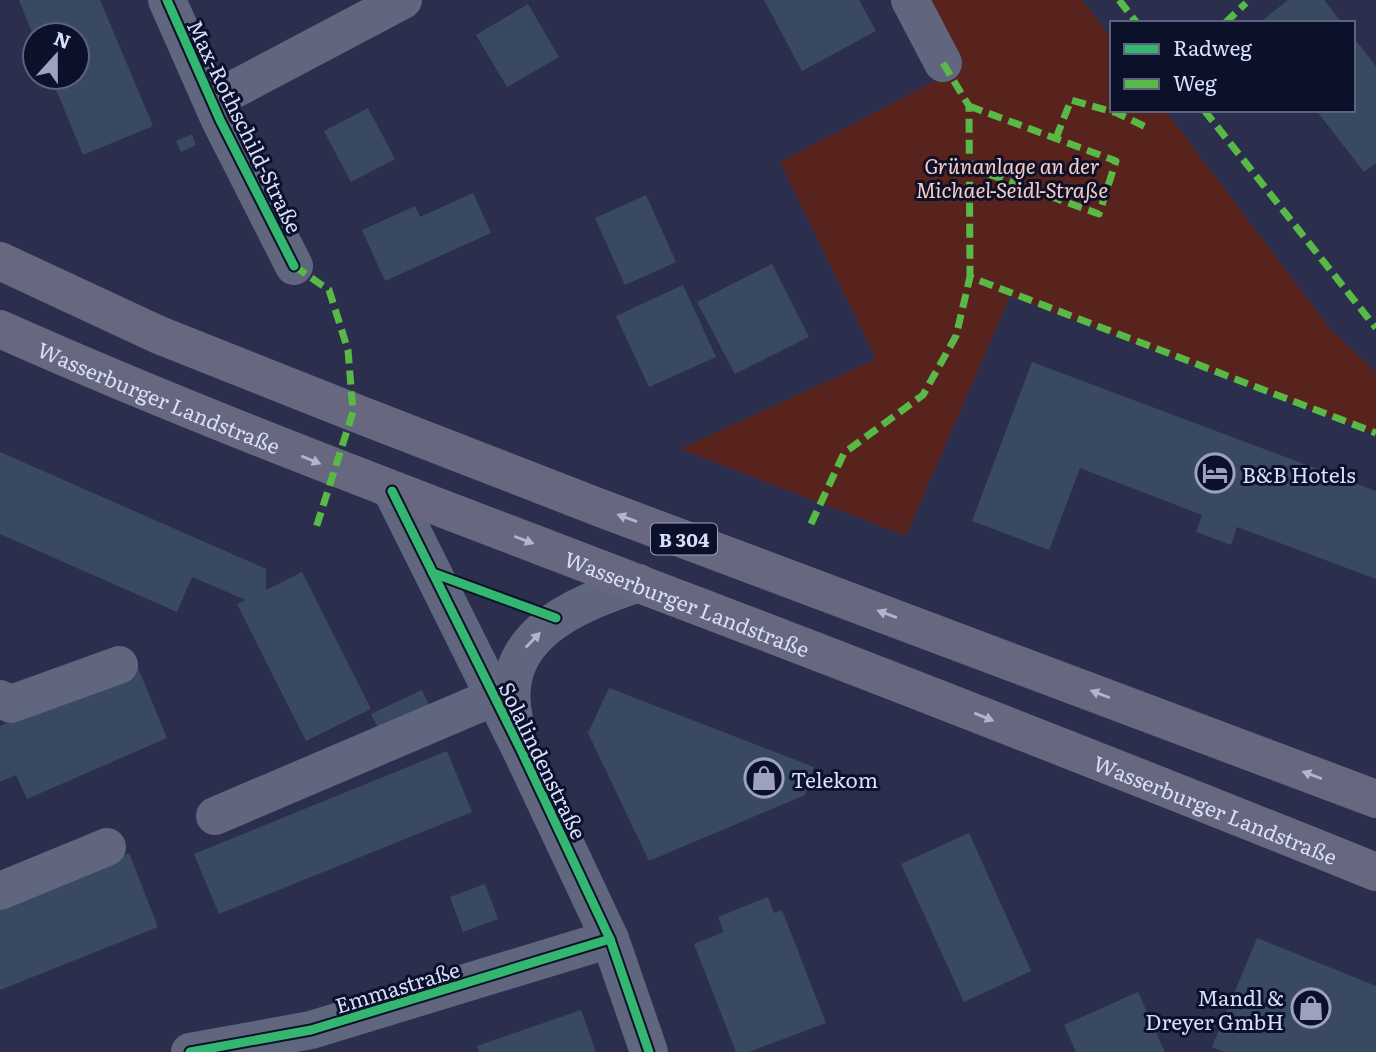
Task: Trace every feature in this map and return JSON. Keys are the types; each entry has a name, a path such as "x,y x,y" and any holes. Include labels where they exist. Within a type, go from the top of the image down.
{"main road":[{"name":"B 304","path":"0,261 159,335 366,417 1376,800"},
{"name":"Wasserburger Landstraße","path":"0,329 139,391 392,491 639,583 1376,872"}],"street":[{"name":"Max-Rothschild-Straße","path":"167,0 212,101 294,266"},
{"path":"212,101 236,91 403,0"},
{"path":"910,0 943,62"},
{"name":"Solalindenstraße","path":"392,491 521,750 610,939 649,1052"},
{"name":"Solalindenstraße","path":"521,750 511,709 512,683 513,670 526,647 556,618 602,596 639,583"},
{"path":"0,699 11,704 119,665"},
{"name":"Solalindenstraße","path":"215,816 494,697"},
{"path":"0,891 107,847"},
{"name":"Emmastraße","path":"190,1052 311,1030 610,939"}],"green space":[{"name":"Grünanlage an der Michael-Seidl-Straße","path":"926,0 1082,0 1110,36 1110,112 1167,112 1331,330 1376,372 1376,434 1010,296 906,536 680,449 876,359 780,162 960,68"}],"building":[{"path":"19,0 100,0 153,126 83,155 57,91 91,91 91,21 27,21"},
{"path":"764,0 859,0 876,31 802,71"},
{"path":"1288,0 1324,0 1340,21 1262,21"},
{"path":"528,4 559,57 507,87 476,35"},
{"path":"1355,40 1376,66 1376,163 1364,172 1318,112 1355,112"},
{"path":"368,108 395,159 351,182 324,131"},
{"path":"192,134 196,145 181,152 176,141"},
{"path":"473,193 491,233 385,281 362,230 415,206 420,217"},
{"path":"646,195 676,262 625,285 595,218"},
{"path":"772,264 809,337 735,374 697,302"},
{"path":"683,285 716,357 649,387 616,316"},
{"path":"1032,362 1376,491 1376,579 1237,527 1231,545 1196,532 1202,515 1080,468 1049,550 972,521"},
{"path":"0,452 266,569 266,590 302,572 371,709 306,741 237,604 246,600 192,577 177,612 0,534"},
{"path":"138,668 167,738 27,799 16,775 0,782 0,726"},
{"path":"609,688 814,767 805,795 649,861 588,733"},
{"path":"422,690 431,709 380,732 371,714"},
{"path":"447,751 472,812 219,914 194,854"},
{"path":"969,833 1031,971 964,1002 901,864"},
{"path":"129,853 158,927 0,990 0,904"},
{"path":"485,884 498,919 463,932 450,897"},
{"path":"768,897 774,913 782,910 826,1023 749,1052 736,1052 694,944 724,932 718,917"},
{"path":"1257,938 1376,986 1376,1052 1224,1052 1212,1047"},
{"path":"1138,992 1165,1052 1076,1052 1064,1025"},
{"path":"581,1010 596,1052 479,1052 477,1046"}],"marked path":[{"path":"1119,0 1135,21"},
{"path":"1227,21 1246,3"},
{"path":"943,63 969,106 970,277"},
{"path":"1056,138 1071,100 1110,111"},
{"path":"969,106 1116,161 1099,214 972,168"},
{"path":"1113,112 1150,129"},
{"path":"1206,112 1376,328"},
{"path":"294,266 329,290 348,350 353,412 316,528"},
{"path":"811,524 844,453 923,395 956,336 970,277 1376,433"}],"cycle path":[{"path":"167,0 220,120 294,266"},
{"path":"392,491 521,750 610,939 649,1052"},
{"path":"433,573 556,618"},
{"path":"190,1052 311,1030 610,939"}],"place":[{"name":"B&B Hotels","path":"1215,473"},
{"name":"Telekom","path":"764,778"},
{"name":"Mandl & Dreyer GmbH","path":"1311,1008"}]}
